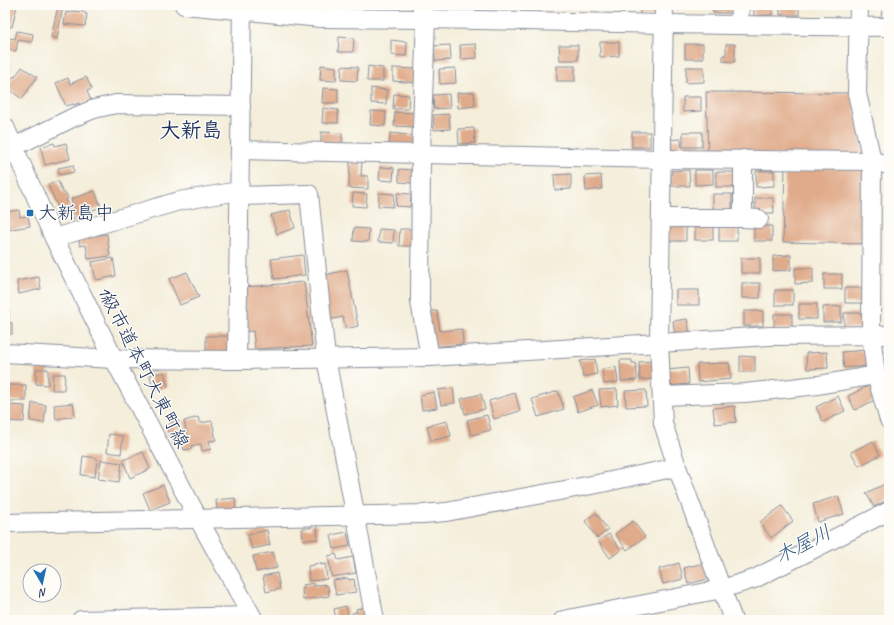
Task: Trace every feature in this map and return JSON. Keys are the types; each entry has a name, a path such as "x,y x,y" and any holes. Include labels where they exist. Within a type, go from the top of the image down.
{"street":[{"path":"184,5 320,11 423,12 664,24 889,27"},
{"path":"664,5 659,343 663,423 677,467 733,620"},
{"path":"739,25 740,5"},
{"path":"859,5 857,93 872,161 871,334 876,375 889,420"},
{"path":"237,360 242,8"},
{"path":"423,12 420,302 430,357"},
{"path":"8,136 72,118 94,109 116,104 240,106"},
{"name":"1級市道本町大東町線","path":"8,136 54,238 114,359 199,520 253,618"},
{"path":"240,150 661,159 872,161 889,165"},
{"path":"660,218 751,218 743,159"},
{"path":"54,238 180,202 239,194 309,194 326,358 375,620"},
{"path":"5,354 114,359 237,360 430,357 770,336 889,335"},
{"path":"662,396 752,392 818,385 876,375"},
{"path":"5,523 423,514 446,512 597,484 677,467"},
{"path":"563,620 722,589 754,579 889,511"},
{"path":"81,620 253,618"}],"building":[{"path":"5,5 17,6 12,27 5,26"},
{"path":"335,5 354,5 354,10 335,9"},
{"path":"640,5 658,5 658,16 640,16"},
{"path":"713,5 731,5 732,13 713,13"},
{"path":"754,5 772,5 772,15 754,16"},
{"path":"780,5 799,5 799,15 780,15"},
{"path":"882,5 889,5 889,21 881,21"},
{"path":"58,6 63,7 57,39 51,37"},
{"path":"71,11 85,12 85,14 87,14 85,26 64,24 66,12 71,13"},
{"path":"17,31 33,34 32,42 18,40 16,51 5,49 5,37 15,39"},
{"path":"339,37 354,38 353,52 338,52"},
{"path":"391,40 407,42 406,56 391,55"},
{"path":"600,42 619,42 619,56 600,57"},
{"path":"476,44 477,58 461,59 460,45"},
{"path":"685,44 703,44 703,59 685,59"},
{"path":"726,44 735,44 735,62 723,61 723,55 726,55"},
{"path":"450,45 451,60 435,61 434,46"},
{"path":"559,45 578,45 578,60 560,60"},
{"path":"7,60 11,69 5,72 5,61"},
{"path":"321,65 336,67 336,81 320,80"},
{"path":"342,66 358,67 357,81 341,80"},
{"path":"368,66 383,68 383,81 367,81"},
{"path":"557,66 575,66 575,81 557,81"},
{"path":"22,67 37,77 22,99 6,87"},
{"path":"686,67 704,67 704,82 686,83"},
{"path":"393,68 418,69 417,83 393,81"},
{"path":"455,68 456,83 440,84 439,69"},
{"path":"86,77 92,89 87,91 91,101 79,105 79,103 66,106 56,83 68,78 70,84"},
{"path":"323,88 338,89 338,103 322,103"},
{"path":"371,88 387,90 386,104 371,103"},
{"path":"474,92 475,106 458,108 457,93"},
{"path":"706,92 852,93 864,157 708,153"},
{"path":"394,94 409,95 408,109 393,109"},
{"path":"449,94 450,108 434,109 433,95"},
{"path":"683,97 701,97 701,111 683,112"},
{"path":"323,108 338,110 338,123 322,123"},
{"path":"371,111 386,112 385,126 370,125"},
{"path":"395,112 415,113 415,127 394,126"},
{"path":"449,114 450,129 434,130 433,115"},
{"path":"474,128 475,143 459,144 458,129"},
{"path":"321,132 342,133 342,146 321,145"},
{"path":"632,132 650,132 650,147 632,147"},
{"path":"683,132 702,132 702,147 683,147"},
{"path":"390,133 416,136 415,148 389,146"},
{"path":"681,139 682,154 665,155 664,140"},
{"path":"54,143 55,146 66,143 70,159 45,165 41,147"},
{"path":"350,160 362,160 361,176 368,176 368,189 349,188"},
{"path":"73,165 74,172 59,175 58,168"},
{"path":"380,167 394,168 393,181 379,180"},
{"path":"785,167 868,168 867,244 783,242"},
{"path":"399,169 414,170 413,183 399,182"},
{"path":"7,170 10,183 5,184 5,171"},
{"path":"689,170 690,186 671,186 671,171"},
{"path":"695,170 713,170 713,184 695,185"},
{"path":"756,171 774,171 774,186 756,187"},
{"path":"716,172 735,172 735,187 716,187"},
{"path":"571,174 571,189 555,190 554,175"},
{"path":"601,175 602,189 586,191 585,176"},
{"path":"58,181 63,193 65,192 68,198 66,199 69,210 66,212 64,208 59,210 48,185"},
{"path":"95,191 101,207 88,212 89,217 75,222 71,211 75,210 71,199"},
{"path":"353,193 367,194 366,207 352,206"},
{"path":"379,193 394,194 393,207 378,206"},
{"path":"397,193 411,194 410,207 396,206"},
{"path":"713,194 732,194 732,209 713,209"},
{"path":"755,198 773,198 774,213 755,213"},
{"path":"19,210 20,217 28,216 30,226 7,230 5,212"},
{"path":"290,210 295,228 277,234 271,215"},
{"path":"686,225 686,241 668,241 668,226"},
{"path":"695,225 713,225 713,240 695,240"},
{"path":"719,226 737,226 737,241 719,241"},
{"path":"754,226 772,226 772,241 754,241"},
{"path":"354,228 369,229 368,242 353,241"},
{"path":"379,229 394,230 393,243 378,242"},
{"path":"400,229 414,229 414,246 399,246"},
{"path":"107,234 110,256 88,259 86,245 80,246 79,238"},
{"path":"303,255 305,275 274,279 271,259"},
{"path":"791,255 791,270 773,271 773,256"},
{"path":"113,258 116,276 96,280 92,262"},
{"path":"741,258 760,258 760,273 741,273"},
{"path":"795,268 813,268 813,283 795,284"},
{"path":"347,270 358,326 346,329 343,317 328,320 320,276"},
{"path":"187,272 199,297 180,305 169,279"},
{"path":"824,274 842,274 842,289 824,289"},
{"path":"39,277 41,289 19,294 17,281"},
{"path":"304,282 312,346 255,349 253,331 243,332 245,287"},
{"path":"742,283 760,283 760,298 742,298"},
{"path":"845,288 863,288 863,303 845,303"},
{"path":"676,290 699,290 699,305 676,305"},
{"path":"775,290 793,290 793,305 775,305"},
{"path":"5,304 9,304 9,318 5,318"},
{"path":"799,304 817,304 817,319 799,319"},
{"path":"841,306 841,322 823,322 823,307"},
{"path":"427,311 437,311 440,331 462,329 463,344 432,347"},
{"path":"744,311 763,311 763,326 744,326"},
{"path":"844,313 863,313 863,328 844,328"},
{"path":"774,314 792,314 792,329 774,329"},
{"path":"687,319 690,334 675,337 673,321"},
{"path":"5,323 12,323 12,334 5,334"},
{"path":"206,336 230,336 230,354 206,354"},
{"path":"867,350 868,366 844,368 842,352"},
{"path":"827,352 828,368 807,369 806,353"},
{"path":"740,356 755,357 755,372 740,372"},
{"path":"595,359 597,374 583,377 580,361"},
{"path":"620,360 632,360 632,363 636,363 637,380 621,381"},
{"path":"653,361 654,379 640,380 639,362"},
{"path":"729,363 731,379 698,382 697,364"},
{"path":"616,367 618,382 604,384 602,369"},
{"path":"688,368 689,384 668,386 667,370"},
{"path":"36,369 48,369 48,385 36,384"},
{"path":"164,372 168,387 153,390 150,375"},
{"path":"53,374 65,374 64,390 52,390"},
{"path":"8,385 26,385 26,401 8,401"},
{"path":"870,385 877,399 855,410 848,396"},
{"path":"453,388 455,403 441,405 438,390"},
{"path":"617,389 618,405 601,407 599,390"},
{"path":"592,390 598,405 578,412 573,397"},
{"path":"646,390 647,406 626,407 625,391"},
{"path":"558,391 564,409 538,417 532,399"},
{"path":"434,392 437,408 422,410 420,395"},
{"path":"515,393 520,411 494,419 489,401"},
{"path":"481,394 485,409 465,414 461,399"},
{"path":"838,396 845,411 823,422 816,407"},
{"path":"32,403 46,405 44,423 30,421"},
{"path":"73,403 75,416 56,419 54,405"},
{"path":"7,405 25,406 24,422 6,421"},
{"path":"735,406 736,422 715,424 713,408"},
{"path":"487,415 491,430 471,435 467,420"},
{"path":"198,417 200,423 212,421 216,440 209,441 211,449 202,451 201,444 191,446 192,449 184,450 182,441 188,440 184,421"},
{"path":"177,419 179,422 175,424 181,432 183,431 185,435 174,442 165,427"},
{"path":"447,421 451,436 431,441 427,426"},
{"path":"109,434 123,436 121,454 107,452"},
{"path":"873,441 880,455 859,466 851,452"},
{"path":"143,452 150,469 130,478 123,460"},
{"path":"83,456 97,458 95,477 81,475"},
{"path":"101,460 122,463 119,482 98,479"},
{"path":"889,482 889,499 874,507 866,493"},
{"path":"163,485 170,502 150,510 143,493"},
{"path":"838,496 844,514 818,522 813,504"},
{"path":"235,498 236,511 217,510 216,500"},
{"path":"782,506 793,521 771,538 760,522"},
{"path":"596,513 608,530 597,538 585,521"},
{"path":"633,521 645,537 627,550 615,534"},
{"path":"317,524 318,539 303,540 302,528 311,528 311,525"},
{"path":"267,530 270,545 252,549 248,535"},
{"path":"347,532 350,546 334,549 331,535"},
{"path":"609,534 621,550 610,558 598,541"},
{"path":"273,552 277,568 256,572 253,556"},
{"path":"336,554 338,560 353,557 356,573 332,577 328,556"},
{"path":"321,563 321,565 325,564 327,579 309,581 308,566"},
{"path":"679,563 683,579 663,584 659,569"},
{"path":"704,563 708,579 688,584 684,568"},
{"path":"277,573 280,589 266,592 263,576"},
{"path":"348,578 349,580 354,579 356,592 336,595 333,580"},
{"path":"314,583 314,586 325,584 325,586 328,586 329,596 303,600 303,585"},
{"path":"346,606 349,620 336,620 334,609"},
{"path":"368,607 370,620 354,620 352,613 357,612 356,609"}],"place":[{"name":"大新島中","path":"30,213"}],"district":[{"name":"大新島","path":"191,130"}],"water label":[{"name":"木屋川","path":"803,544"}]}
